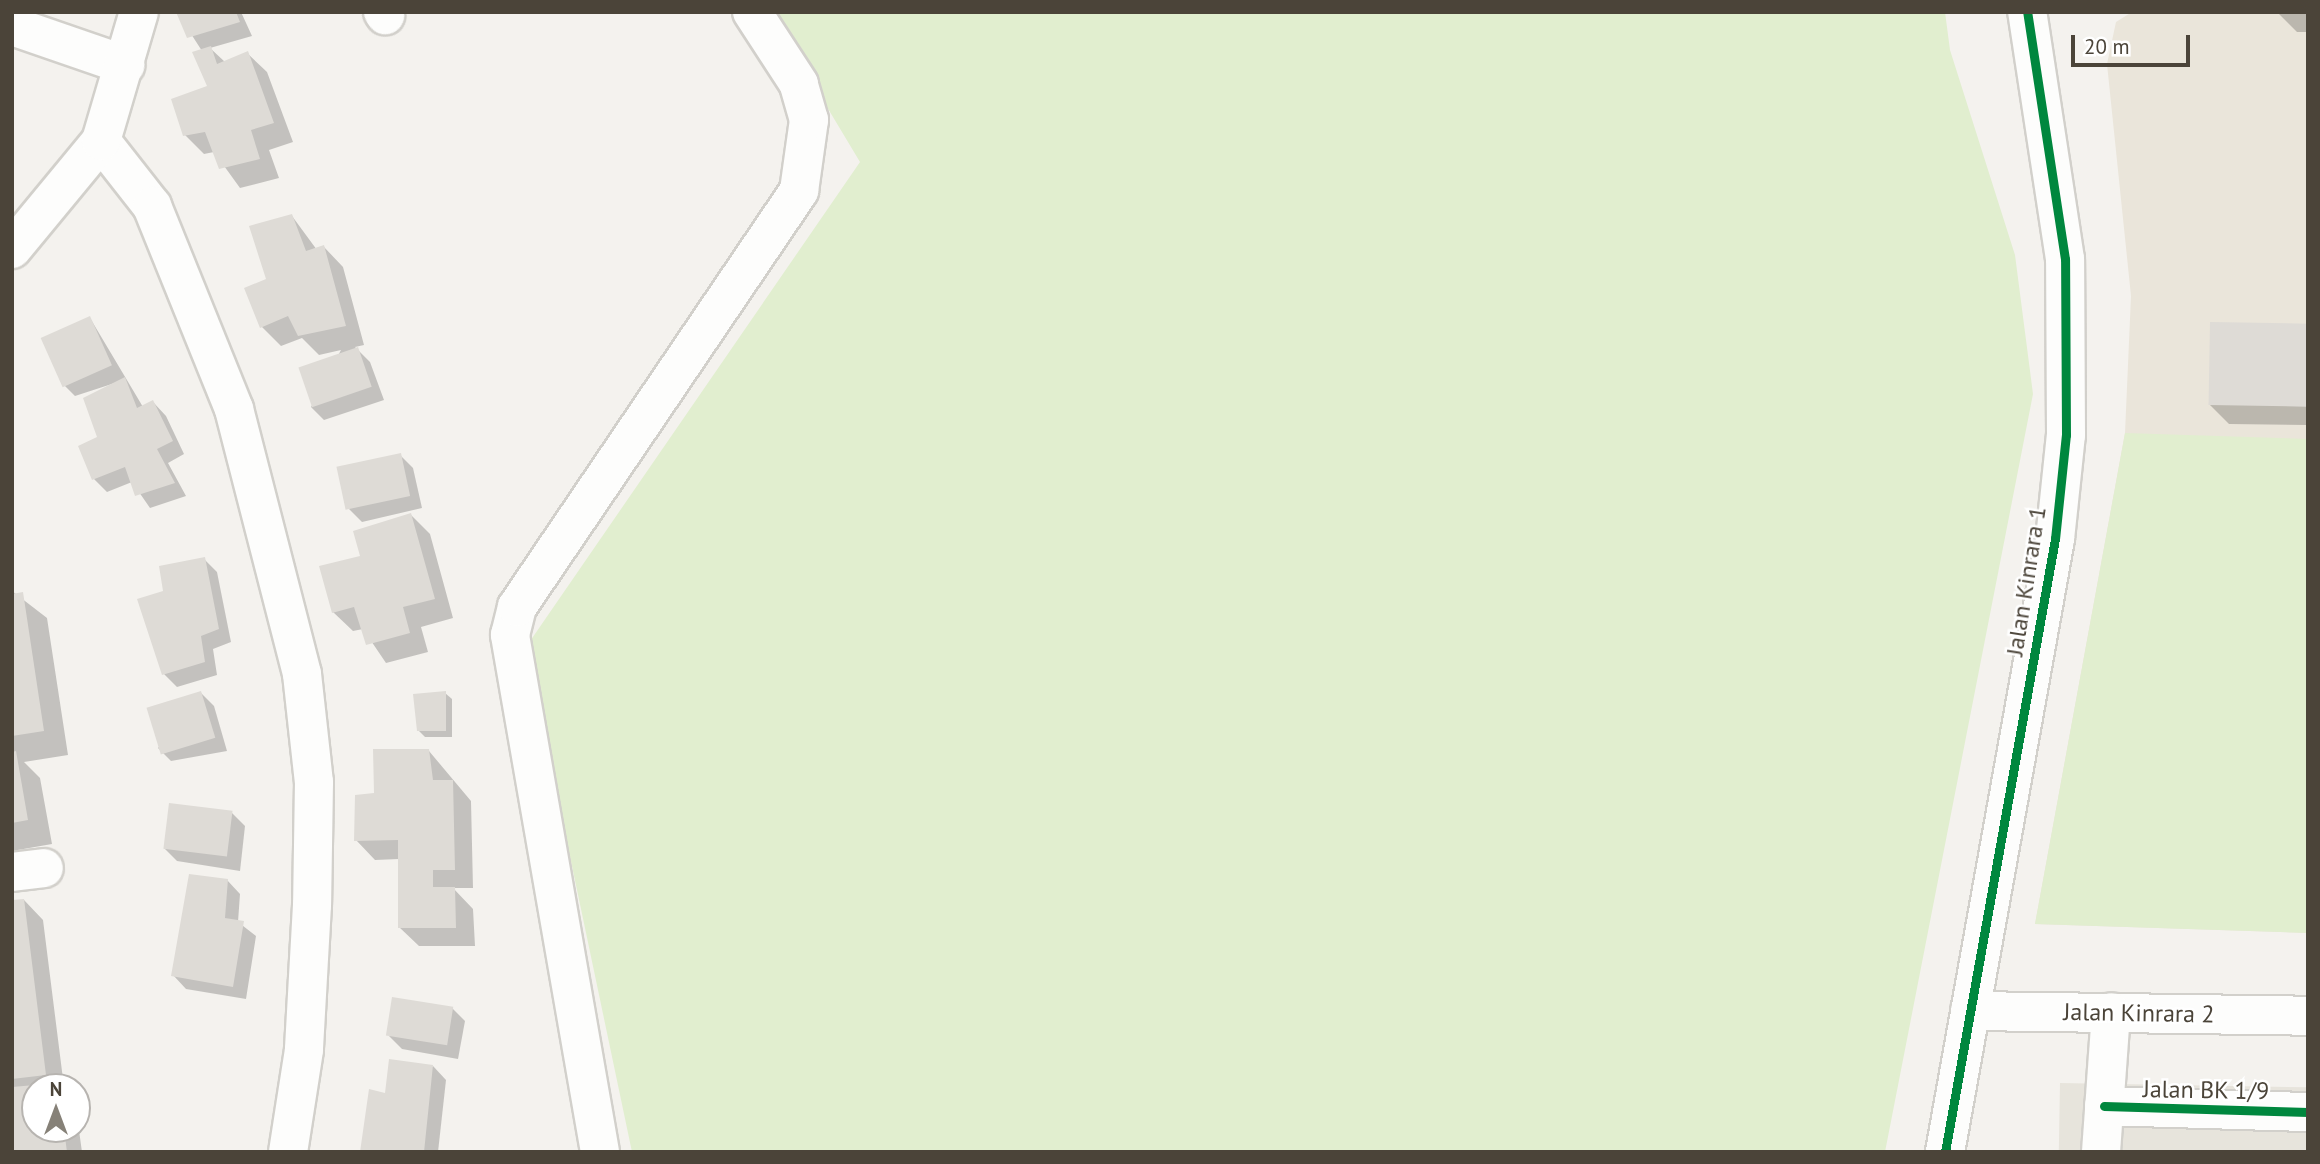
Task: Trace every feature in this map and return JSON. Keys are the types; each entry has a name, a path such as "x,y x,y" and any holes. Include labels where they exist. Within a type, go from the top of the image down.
{"street":[{"path":"12,249 102,141 139,12"},
{"path":"600,1152 510,635 517,607 799,191 809,120 799,84 752,12"},
{"name":"Jalan Kinrara 1","path":"1945,1152 2055,539 2066,435 2065,259 2039,18"},
{"path":"12,26 125,65"},
{"path":"102,141 152,206 234,409 302,674 314,782 312,905 304,1049 288,1152"},
{"name":"Jalan Kinrara 2","path":"1970,1010 2308,1016"},
{"path":"2101,1152 2110,1013"},
{"name":"Jalan BK 1/9","path":"2104,1107 2308,1112"}],"shaded area":[{"path":"2132,12 2308,12 2308,933 2035,924 2125,433 2131,296 2107,64 2116,22"},
{"path":"2060,1083 2308,1087 2307,1152 2059,1152"}],"green space":[{"path":"770,12 1945,12 1950,50 2015,255 2033,394 1885,1152 632,1152 526,647 860,162"},
{"path":"2125,433 2308,439 2308,933 2035,924"}],"building":[{"path":"176,12 236,12 240,22 187,38"},
{"path":"211,46 217,64 248,51 274,123 251,130 260,159 219,169 205,132 183,136 171,99 207,86 192,52"},
{"path":"292,214 306,251 324,245 346,326 298,336 288,316 260,328 244,288 266,279 249,226"},
{"path":"90,316 112,365 63,387 41,338"},
{"path":"2210,322 2308,324 2307,407 2209,405"},
{"path":"358,347 372,387 312,407 298,368"},
{"path":"125,377 137,408 153,400 173,441 157,449 175,483 135,496 125,467 92,480 78,446 97,437 83,398"},
{"path":"401,453 410,496 346,510 336,467"},
{"path":"411,513 435,599 403,607 410,633 366,645 354,607 332,613 319,566 360,556 353,531"},
{"path":"205,557 219,629 201,636 205,662 162,675 137,599 163,591 159,566"},
{"path":"23,592 44,731 12,736 12,594"},
{"path":"201,691 215,738 161,755 146,708"},
{"path":"446,691 446,731 417,731 413,694"},
{"path":"373,749 429,749 433,780 453,780 455,870 433,870 433,887 455,887 456,928 398,928 398,840 354,841 355,795 374,793"},
{"path":"16,751 28,820 12,823 12,752"},
{"path":"169,803 233,811 227,856 163,849"},
{"path":"189,874 228,879 225,918 244,921 233,987 171,976"},
{"path":"24,899 46,1073 21,1073 21,1078 12,1079 12,900"},
{"path":"392,997 453,1007 447,1045 386,1036"},
{"path":"389,1059 433,1065 424,1152 360,1152 369,1089 385,1093"},
{"path":"21,1086 21,1143 66,1143 67,1152 12,1152 12,1087"}],"cycle path":[{"path":"1945,1152 2055,539 2066,435 2065,259 2027,12"},
{"path":"2104,1106 2308,1112"}]}
